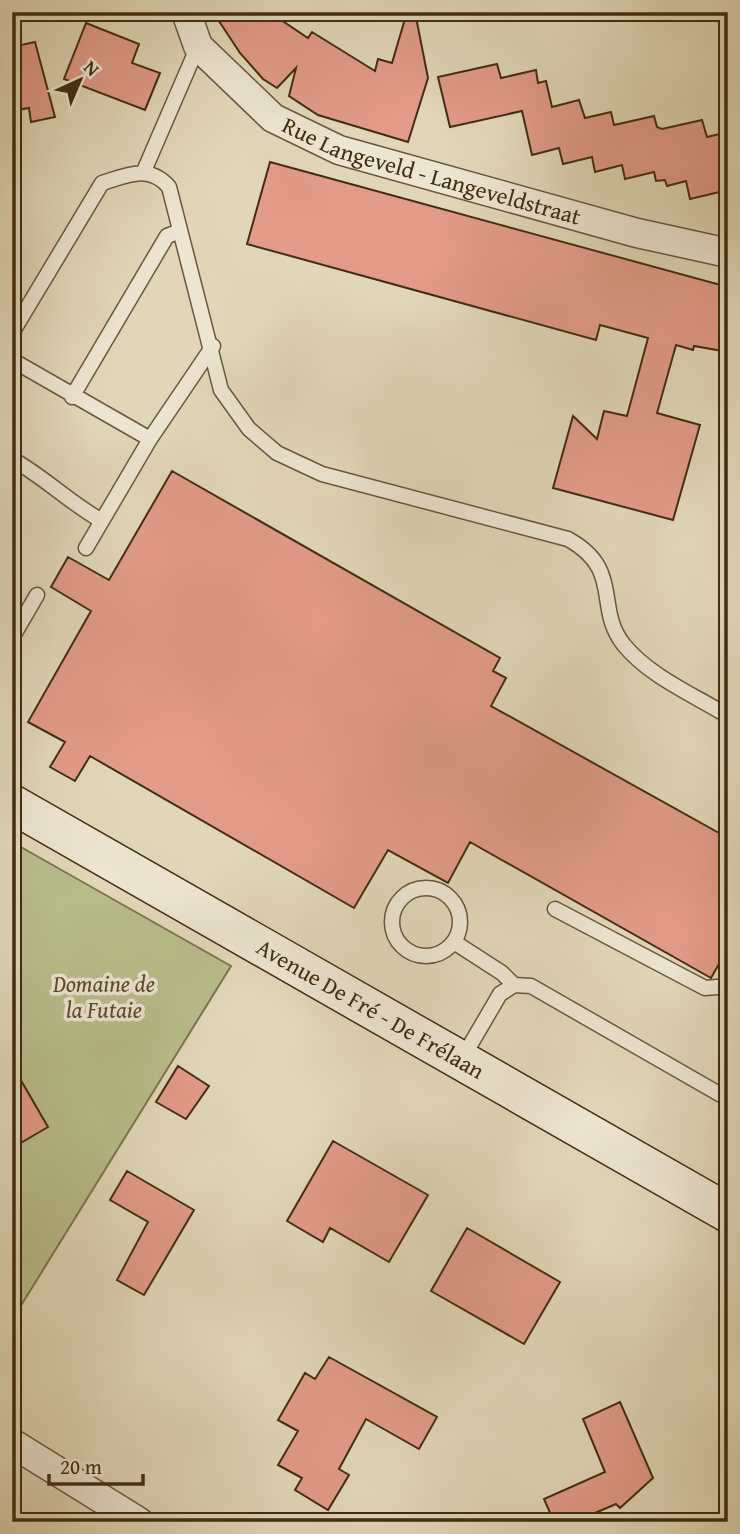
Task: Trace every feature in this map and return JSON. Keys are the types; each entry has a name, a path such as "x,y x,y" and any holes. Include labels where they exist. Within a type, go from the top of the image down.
{"main road":[{"name":"Avenue De Fré - De Frélaan","path":"12,804 728,1213"}],"street":[{"name":"Rue Langeveld - Langeveldstraat","path":"186,12 198,46 273,118 339,150 637,233 728,253"},
{"path":"14,1444 139,1522"}],"lane":[{"path":"144,171 198,46"},
{"path":"12,333 102,183 144,171 159,176 169,187 213,346 222,390 249,429 277,453 322,474 568,539 586,549 598,565 607,585 613,626 622,643 637,660 728,716"},
{"path":"72,397 167,236 180,232"},
{"path":"86,548 150,439 213,346"},
{"path":"12,360 72,397 150,439"},
{"path":"12,459 39,475 74,505 102,521"},
{"path":"12,638 37,595"},
{"path":"416,890 439,890 451,899 459,913 460,928 454,942 442,953 428,957 412,954 400,945 392,932 391,917 397,902 416,890"},
{"path":"555,909 705,988 728,986"},
{"path":"454,942 502,973 514,985"},
{"path":"461,1060 500,994 514,985 531,986 728,1100"}],"green space":[{"name":"Domaine de la Futaie","path":"12,842 231,966 12,1320"}],"building":[{"path":"213,12 269,12 308,38 312,32 375,71 378,59 392,63 407,12 415,12 428,78 408,142 318,115 289,96 296,68 277,88 263,79 240,53"},
{"path":"86,23 139,44 132,63 160,73 145,110 64,79"},
{"path":"35,42 55,117 31,122 29,108 12,111 12,47"},
{"path":"497,64 501,78 536,70 538,83 546,81 552,107 579,100 585,118 611,112 614,125 654,116 657,127 662,129 702,120 707,137 728,132 728,190 690,199 686,181 667,186 665,180 656,181 654,172 625,179 622,165 595,172 592,157 563,164 559,148 532,155 522,111 450,127 438,77"},
{"path":"270,162 728,287 728,352 694,346 693,350 676,345 657,413 700,425 673,520 553,488 573,416 597,439 604,411 627,416 648,338 600,325 596,340 247,244"},
{"path":"172,471 500,658 493,671 506,678 491,706 728,838 728,948 711,978 470,842 448,883 388,850 354,908 90,756 75,781 50,767 65,742 28,722 91,611 51,587 68,557 109,580"},
{"path":"12,1065 48,1127 12,1148"},
{"path":"178,1066 209,1086 186,1119 156,1102"},
{"path":"333,1141 428,1195 389,1262 330,1228 323,1242 287,1221"},
{"path":"127,1171 194,1210 144,1295 117,1280 148,1222 110,1200"},
{"path":"467,1228 560,1282 524,1344 431,1291"},
{"path":"329,1357 437,1417 419,1449 366,1419 339,1469 349,1475 328,1510 295,1490 302,1478 278,1465 298,1431 278,1420 305,1373 315,1379"},
{"path":"620,1402 653,1478 620,1508 616,1504 574,1522 554,1522 544,1499 605,1472 583,1419"}]}
